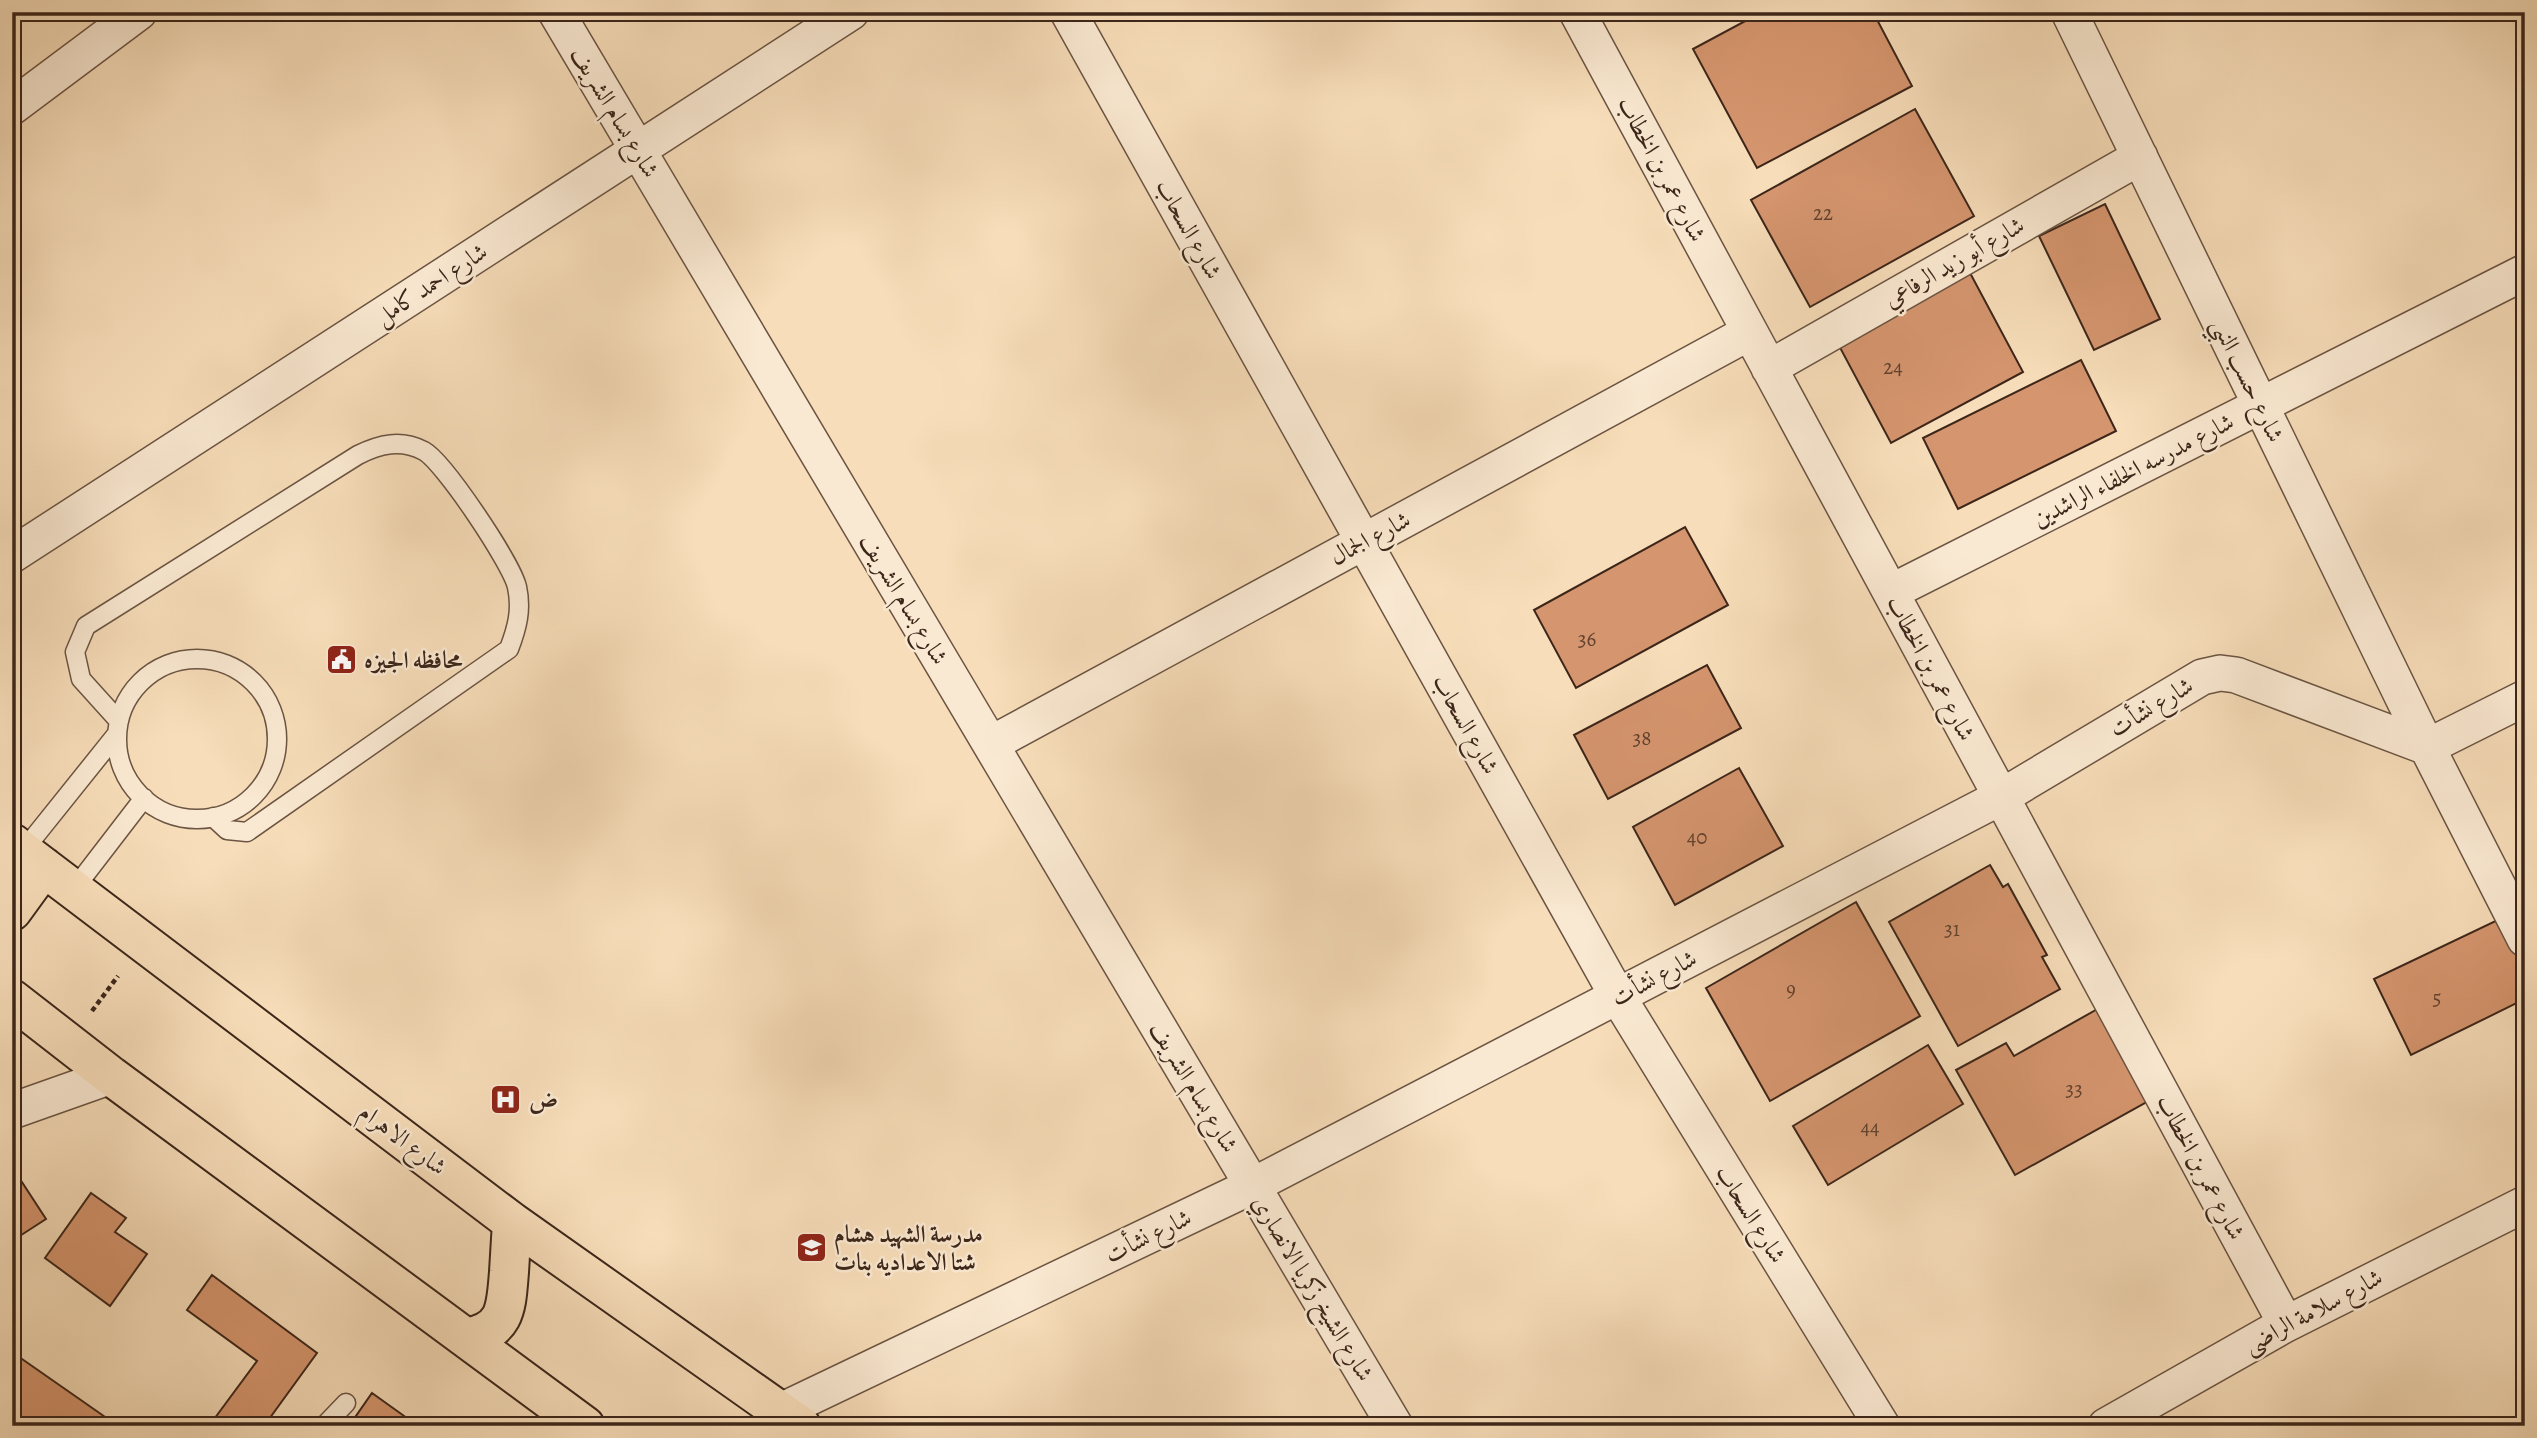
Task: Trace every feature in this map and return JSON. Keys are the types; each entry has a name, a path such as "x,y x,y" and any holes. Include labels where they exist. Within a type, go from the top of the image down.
{"main road":[{"name":"شارع الاهرام","path":"26,854 512,1222 791,1418"},
{"path":"12,911 26,854"},
{"path":"13,1003 585,1426"},
{"path":"466,1338 480,1335 492,1328 502,1317 507,1303 512,1222"}],"street":[{"path":"12,107 139,12"},
{"name":"شارع بسام الشريف","path":"556,12 1252,1186"},
{"name":"شارع احمد كامل","path":"12,555 850,12"},
{"name":"شارع السحاب","path":"1068,12 1618,997 1882,1426"},
{"name":"شارع عمر بن الخطاب","path":"1577,12 2286,1324"},
{"name":"شارع حسب النبي","path":"2069,12 2427,747 2525,939"},
{"name":"شارع أبو زيد الرفاعي","path":"1769,368 2140,157"},
{"name":"شارع مدرسه الخلفاء الراشدين","path":"1891,592 2525,272"},
{"name":"شارع الجمال","path":"990,744 1750,332"},
{"name":"شارع نشأت","path":"791,1418 1252,1186 2001,797 2202,677 2220,673 2236,675 2427,747"},
{"path":"2427,747 2525,698"},
{"path":"12,1111 110,1076"},
{"name":"شارع الشيخ زكريا الانصاري","path":"1252,1186 1395,1426"},
{"name":"شارع سلامة الراضى","path":"2106,1426 2286,1324 2525,1203"}],"lane":[{"path":"26,854 117,728 127,699 141,681 159,667 180,659 203,658 225,664 245,674 261,691 272,711 277,734 275,757 267,778 253,796 234,810 195,819 176,816 159,809 132,786 123,770 117,728 80,679 75,652 86,626 358,454 380,444 403,444 425,452 442,468 503,555 517,585 520,618 509,649 247,832 227,830 213,817"},
{"path":"74,889 144,798"},
{"path":"324,1426 346,1403"}],"path":[{"path":"69,1043 144,941"}],"building":[{"path":"1762,12 1873,12 1912,86 1757,168 1693,49"},
{"path":"1915,109 1974,216 1810,307 1751,200"},
{"path":"2105,204 2160,319 2094,350 2039,236"},
{"path":"1969,271 2023,372 1891,443 1837,342"},
{"path":"2081,360 2116,431 1958,509 1923,438"},
{"path":"2525,474 2525,490 2519,477"},
{"path":"1685,527 1728,605 1576,688 1534,610"},
{"path":"1707,665 1741,728 1608,799 1574,735"},
{"path":"1739,768 1783,846 1675,905 1633,827"},
{"path":"1990,865 2003,887 2008,884 2047,955 2042,957 2060,989 1958,1046 1889,922"},
{"path":"1856,902 1920,1016 1770,1101 1706,988"},
{"path":"2506,916 2525,955 2525,999 2411,1055 2374,979"},
{"path":"2101,1007 2152,1099 2015,1175 1956,1070 2006,1043 2014,1056"},
{"path":"1928,1045 1963,1104 1828,1185 1793,1126"},
{"path":"18,1176 46,1219 12,1241 12,1179"},
{"path":"91,1193 126,1218 115,1232 147,1254 110,1306 45,1258"},
{"path":"212,1275 317,1353 264,1426 209,1426 257,1361 187,1310"},
{"path":"12,1352 118,1426 12,1426"},
{"path":"372,1393 418,1426 349,1426"}],"place":[{"name":"محافظه الجيزه","path":"341,660"},
{"name":"ض","path":"506,1100"},
{"name":"مدرسة الشهيد هشام شتا الاعداديه بنات","path":"811,1248"}]}
